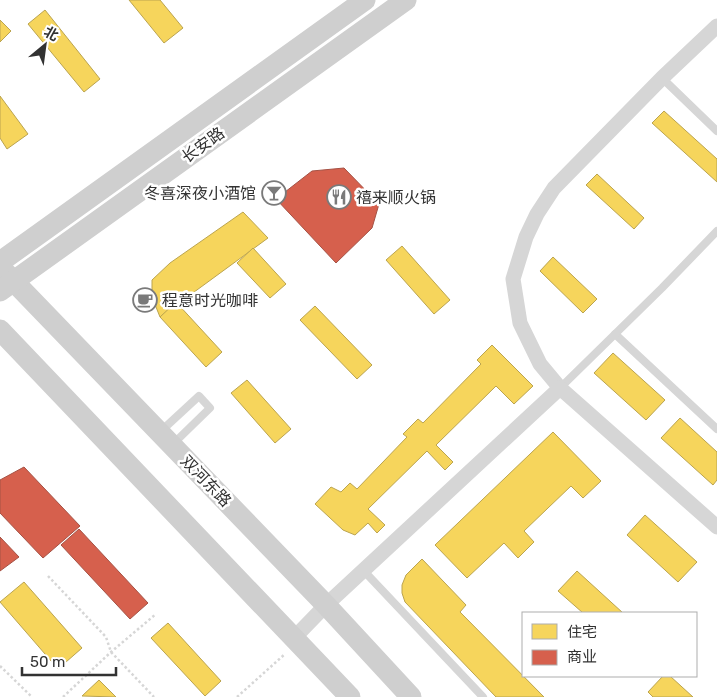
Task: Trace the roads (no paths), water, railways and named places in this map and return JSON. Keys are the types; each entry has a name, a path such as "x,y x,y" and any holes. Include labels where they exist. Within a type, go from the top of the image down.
{"street":[{"name":"长安路","path":"0,262 365,0"},
{"name":"长安路","path":"4,279 406,0"},
{"path":"717,26 662,78 554,188 537,214 526,237 513,278 520,323 540,364 560,388 717,526"},
{"name":"双河东路","path":"4,279 165,439 326,605 411,697"},
{"path":"0,330 289,646 350,697"},
{"path":"289,646 326,605 560,388"}],"lane":[{"path":"662,78 717,131"},
{"path":"560,388 717,231"},
{"path":"615,334 717,429"},
{"path":"199,396 210,408 165,439 199,396"},
{"path":"364,570 483,697"}],"place":[{"name":"冬喜深夜小酒馆","path":"274,193"},
{"name":"禧来顺火锅","path":"339,197"},
{"name":"程意时光咖啡","path":"145,300"}]}
